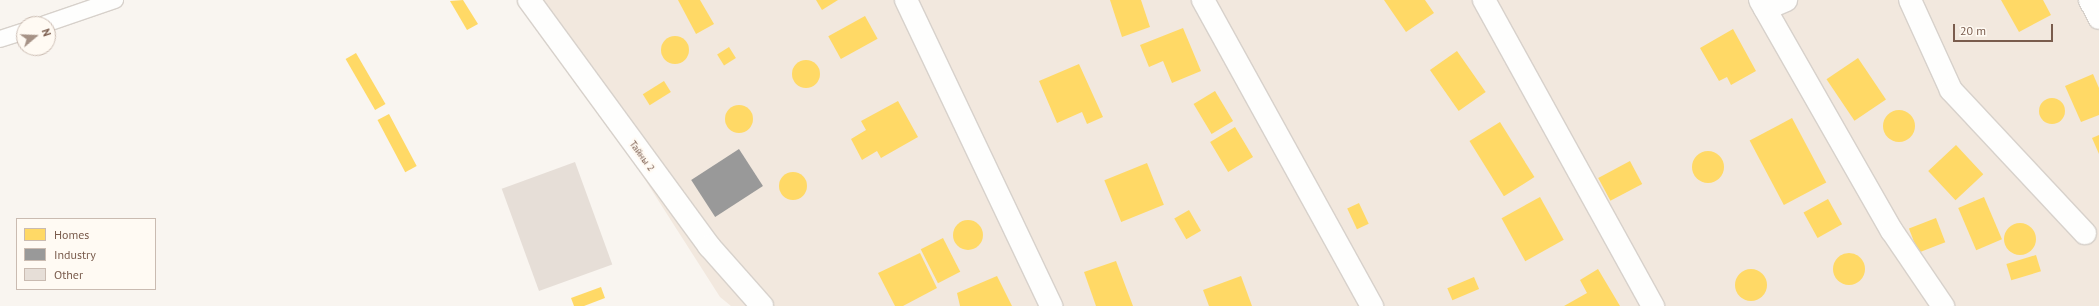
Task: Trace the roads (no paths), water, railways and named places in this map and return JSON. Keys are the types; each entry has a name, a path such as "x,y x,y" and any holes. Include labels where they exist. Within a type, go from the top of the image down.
{"street":[{"name":"Тайны 2","path":"530,0 709,246 762,306"},
{"path":"906,0 1051,306"},
{"path":"1202,0 1372,306"},
{"path":"1484,0 1654,306"},
{"path":"1786,0 1763,4 1892,231 1943,306"},
{"path":"1910,0 1952,90 2085,233"},
{"path":"2090,0 2099,18"}],"lane":[{"path":"56,20 115,0"},
{"path":"0,39 16,34"}]}
